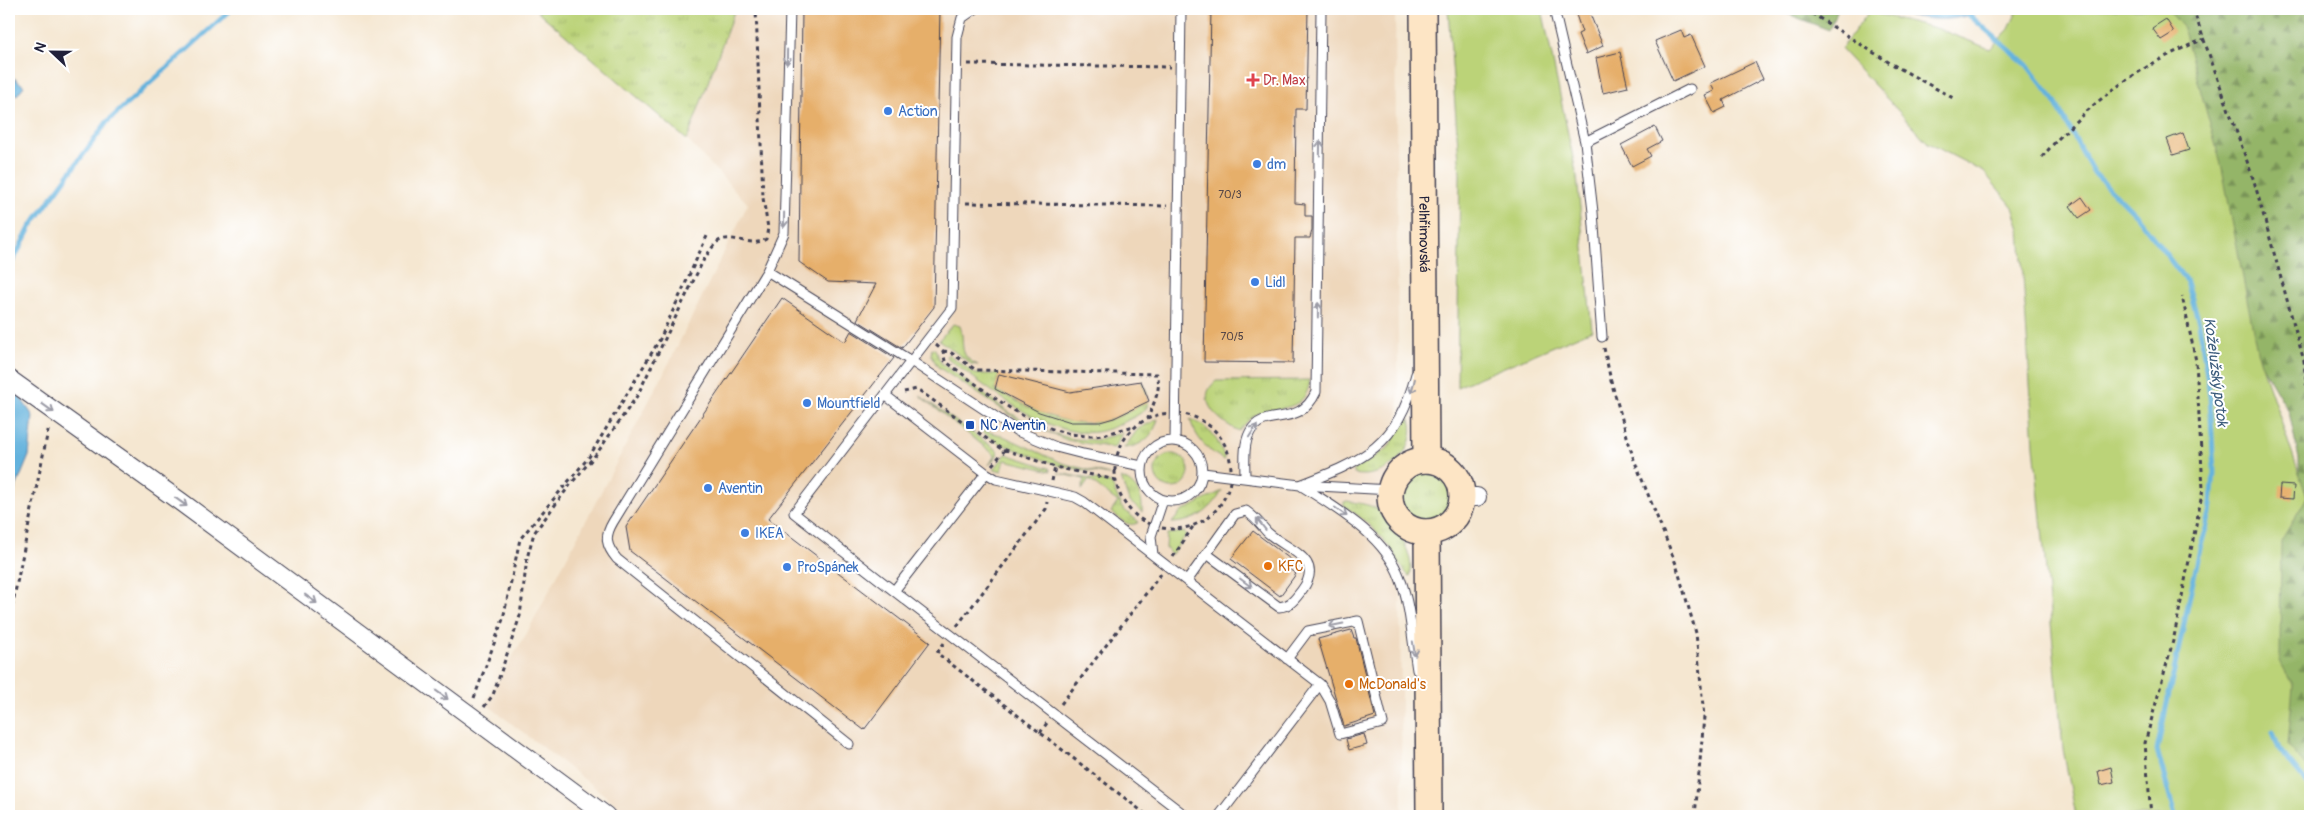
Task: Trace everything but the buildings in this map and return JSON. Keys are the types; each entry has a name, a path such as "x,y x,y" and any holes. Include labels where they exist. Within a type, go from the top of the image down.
{"main road":[{"name":"Pelhřimovská","path":"1423,9 1426,460"},
{"path":"1426,460 1444,465 1451,471 1469,497 1451,522 1444,527 1426,532 1416,531 1399,520 1390,501 1391,490 1399,472 1416,462 1426,460"},
{"path":"1426,532 1429,816"}],"street":[{"path":"9,380 606,816"}],"lane":[{"path":"790,9 784,233 767,271 607,532 607,543 617,559 849,744"},
{"path":"975,9 962,18 958,27 952,308 794,513 1186,816"},
{"path":"1175,440 1181,9"},
{"path":"1245,478 1246,445 1251,430 1261,420 1297,414 1307,407 1316,392 1322,9"},
{"path":"1554,9 1585,142 1593,212 1602,337"},
{"path":"1585,142 1690,89"},
{"path":"767,271 911,361 1017,431 1056,447 1142,466"},
{"path":"1300,485 1351,464 1369,453 1387,436 1409,401 1425,338"},
{"path":"885,395 996,479 1084,502 1287,659 1320,684 1330,701 1340,734 1383,723 1358,621 1308,631 1287,659"},
{"path":"1168,440 1175,440 1192,448 1202,464 1203,473 1201,482 1189,496 1181,500 1163,500 1146,487 1142,466 1148,452 1154,446 1168,440"},
{"path":"894,591 986,473"},
{"path":"1203,473 1300,485 1391,490"},
{"path":"1300,485 1360,526 1383,550 1400,577 1406,598 1428,742"},
{"path":"1153,555 1151,536 1163,500"},
{"path":"1187,581 1235,514 1246,511 1256,517 1267,532 1308,562 1311,572 1309,580 1293,601 1287,606 1279,607 1207,554"},
{"path":"1219,816 1320,684"}],"path":[{"path":"471,717 493,695 512,640 520,616 527,558 534,533 558,500 597,453 637,396 704,259 716,244 723,240 754,243 766,239 768,228 763,198 756,9"},
{"path":"1805,9 1890,63 1953,98"},
{"path":"2193,9 2254,181 2304,361 2310,422"},
{"path":"2042,157 2057,139 2117,85 2161,58 2205,39"},
{"path":"956,64 1180,68"},
{"path":"954,203 1178,206"},
{"path":"471,717 502,620 520,539 589,457 660,339 707,236"},
{"path":"2151,816 2145,744 2174,637 2203,489 2196,361 2182,296"},
{"path":"1602,337 1611,381 1633,457 1676,564 1696,633 1704,717 1695,816"},
{"path":"928,339 976,370 1157,374 1157,396 1148,419"},
{"path":"944,351 944,361 1013,410 1046,427 1075,435 1098,436 1136,426 1148,419 1174,413 1201,420 1212,427 1227,450 1231,476 1223,501 1216,511 1194,525 1181,529 1154,526 1140,519 1129,508 1118,490 1116,461 1127,436 1136,426"},
{"path":"892,386 904,392 917,389 1005,450 1055,468 1116,480"},
{"path":"9,622 52,411"},
{"path":"986,473 1005,450"},
{"path":"1055,468 1046,510 937,653 1148,816"},
{"path":"1040,733 1167,566 1194,525"}],"shaded area":[{"path":"735,9 1395,9 1402,816 632,816 485,703 528,631 669,363 748,204 687,140"}],"green space":[{"path":"535,9 735,9 687,140"},
{"path":"1448,9 1542,9 1577,177 1592,330 1457,387 1460,174"},
{"path":"1775,9 1838,9 1829,30"},
{"path":"2018,9 2167,9 2183,27 2222,168 2257,351 2307,497 2281,541 2280,661 2293,686 2288,745 2310,772 2310,816 2076,816 2063,749 2034,445 2020,229 2013,207 1984,172 1928,143 1841,49 1869,12 1936,28 1990,49 2009,29"},
{"path":"2119,9 2310,9 2310,784 2269,719 2280,542 2299,494 2299,459 2289,412 2256,356"},
{"path":"953,324 960,326 964,353 971,361 978,365 971,364 939,340"},
{"path":"932,348 935,349 941,363 1010,413 1038,428 1017,419 938,367 931,355"},
{"path":"948,354 975,374 999,374 995,390 1037,411 1067,421 1098,422 1114,418 1148,401 1148,404 1144,411 1119,425 1096,432 1077,432 1057,427 1037,418 997,394 946,357"},
{"path":"1310,380 1308,390 1298,403 1257,414 1239,431 1217,416 1208,403 1207,396 1210,388 1216,381"},
{"path":"1141,381 1144,383 1148,401"},
{"path":"920,396 997,450 998,454 989,465 995,455"},
{"path":"1158,419 1153,431 1146,440 1124,448 1138,429"},
{"path":"1190,419 1203,426 1213,435 1220,446 1225,460 1213,453 1203,443 1195,432"},
{"path":"1410,419 1412,431 1410,442 1397,461 1376,473 1354,474 1354,470 1388,448 1406,420"},
{"path":"978,429 1001,435 1062,463 1109,475 1061,466 1001,444"},
{"path":"1048,432 1074,439 1096,440 1122,433 1114,448 1067,440"},
{"path":"1006,454 1049,468 1051,471 1005,460 1002,471 994,469"},
{"path":"1172,454 1184,459 1189,471 1184,483 1172,488 1160,483 1155,471 1160,459"},
{"path":"1421,471 1431,471 1444,478 1451,491 1451,501 1444,514 1431,521 1421,521 1412,517 1405,510 1401,501 1401,491 1405,482 1412,475"},
{"path":"1058,473 1111,483 1122,508 1139,522 1135,524 1128,523 1111,512 1118,502 1089,480 1082,490 1084,479"},
{"path":"1121,478 1138,491 1142,512 1129,501"},
{"path":"1222,491 1213,504 1202,514 1195,518 1172,523 1181,512"},
{"path":"1344,502 1374,507 1390,521 1407,549 1411,568 1410,576 1378,534 1344,506"},
{"path":"1184,532 1186,535 1171,555 1166,548 1167,534"}],"water":[{"path":"1876,9 1972,9 1969,15 1958,18 1935,19"},
{"path":"9,74 24,86 17,95 9,89"},
{"path":"9,390 20,397 33,416 29,456 9,504"}],"waterway":[{"path":"9,268 31,226 107,122 232,9"},
{"name":"Koželužský potok","path":"1962,9 2027,65 2054,100 2093,172 2136,215 2187,282 2199,322 2210,396 2214,473 2210,514 2200,549 2157,750 2175,816"},
{"path":"2273,732 2279,749 2310,787"}],"place":[{"name":"Dr. Max","path":"1253,80"},
{"name":"Action","path":"888,111"},
{"name":"dm","path":"1257,164"},
{"name":"Lidl","path":"1255,282"},
{"name":"Mountfield","path":"807,403"},
{"name":"NC Aventin","path":"970,425"},
{"name":"Aventin","path":"708,488"},
{"name":"IKEA","path":"745,533"},
{"name":"KFC","path":"1268,566"},
{"name":"ProSpánek","path":"787,567"},
{"name":"McDonald's","path":"1349,684"}]}
